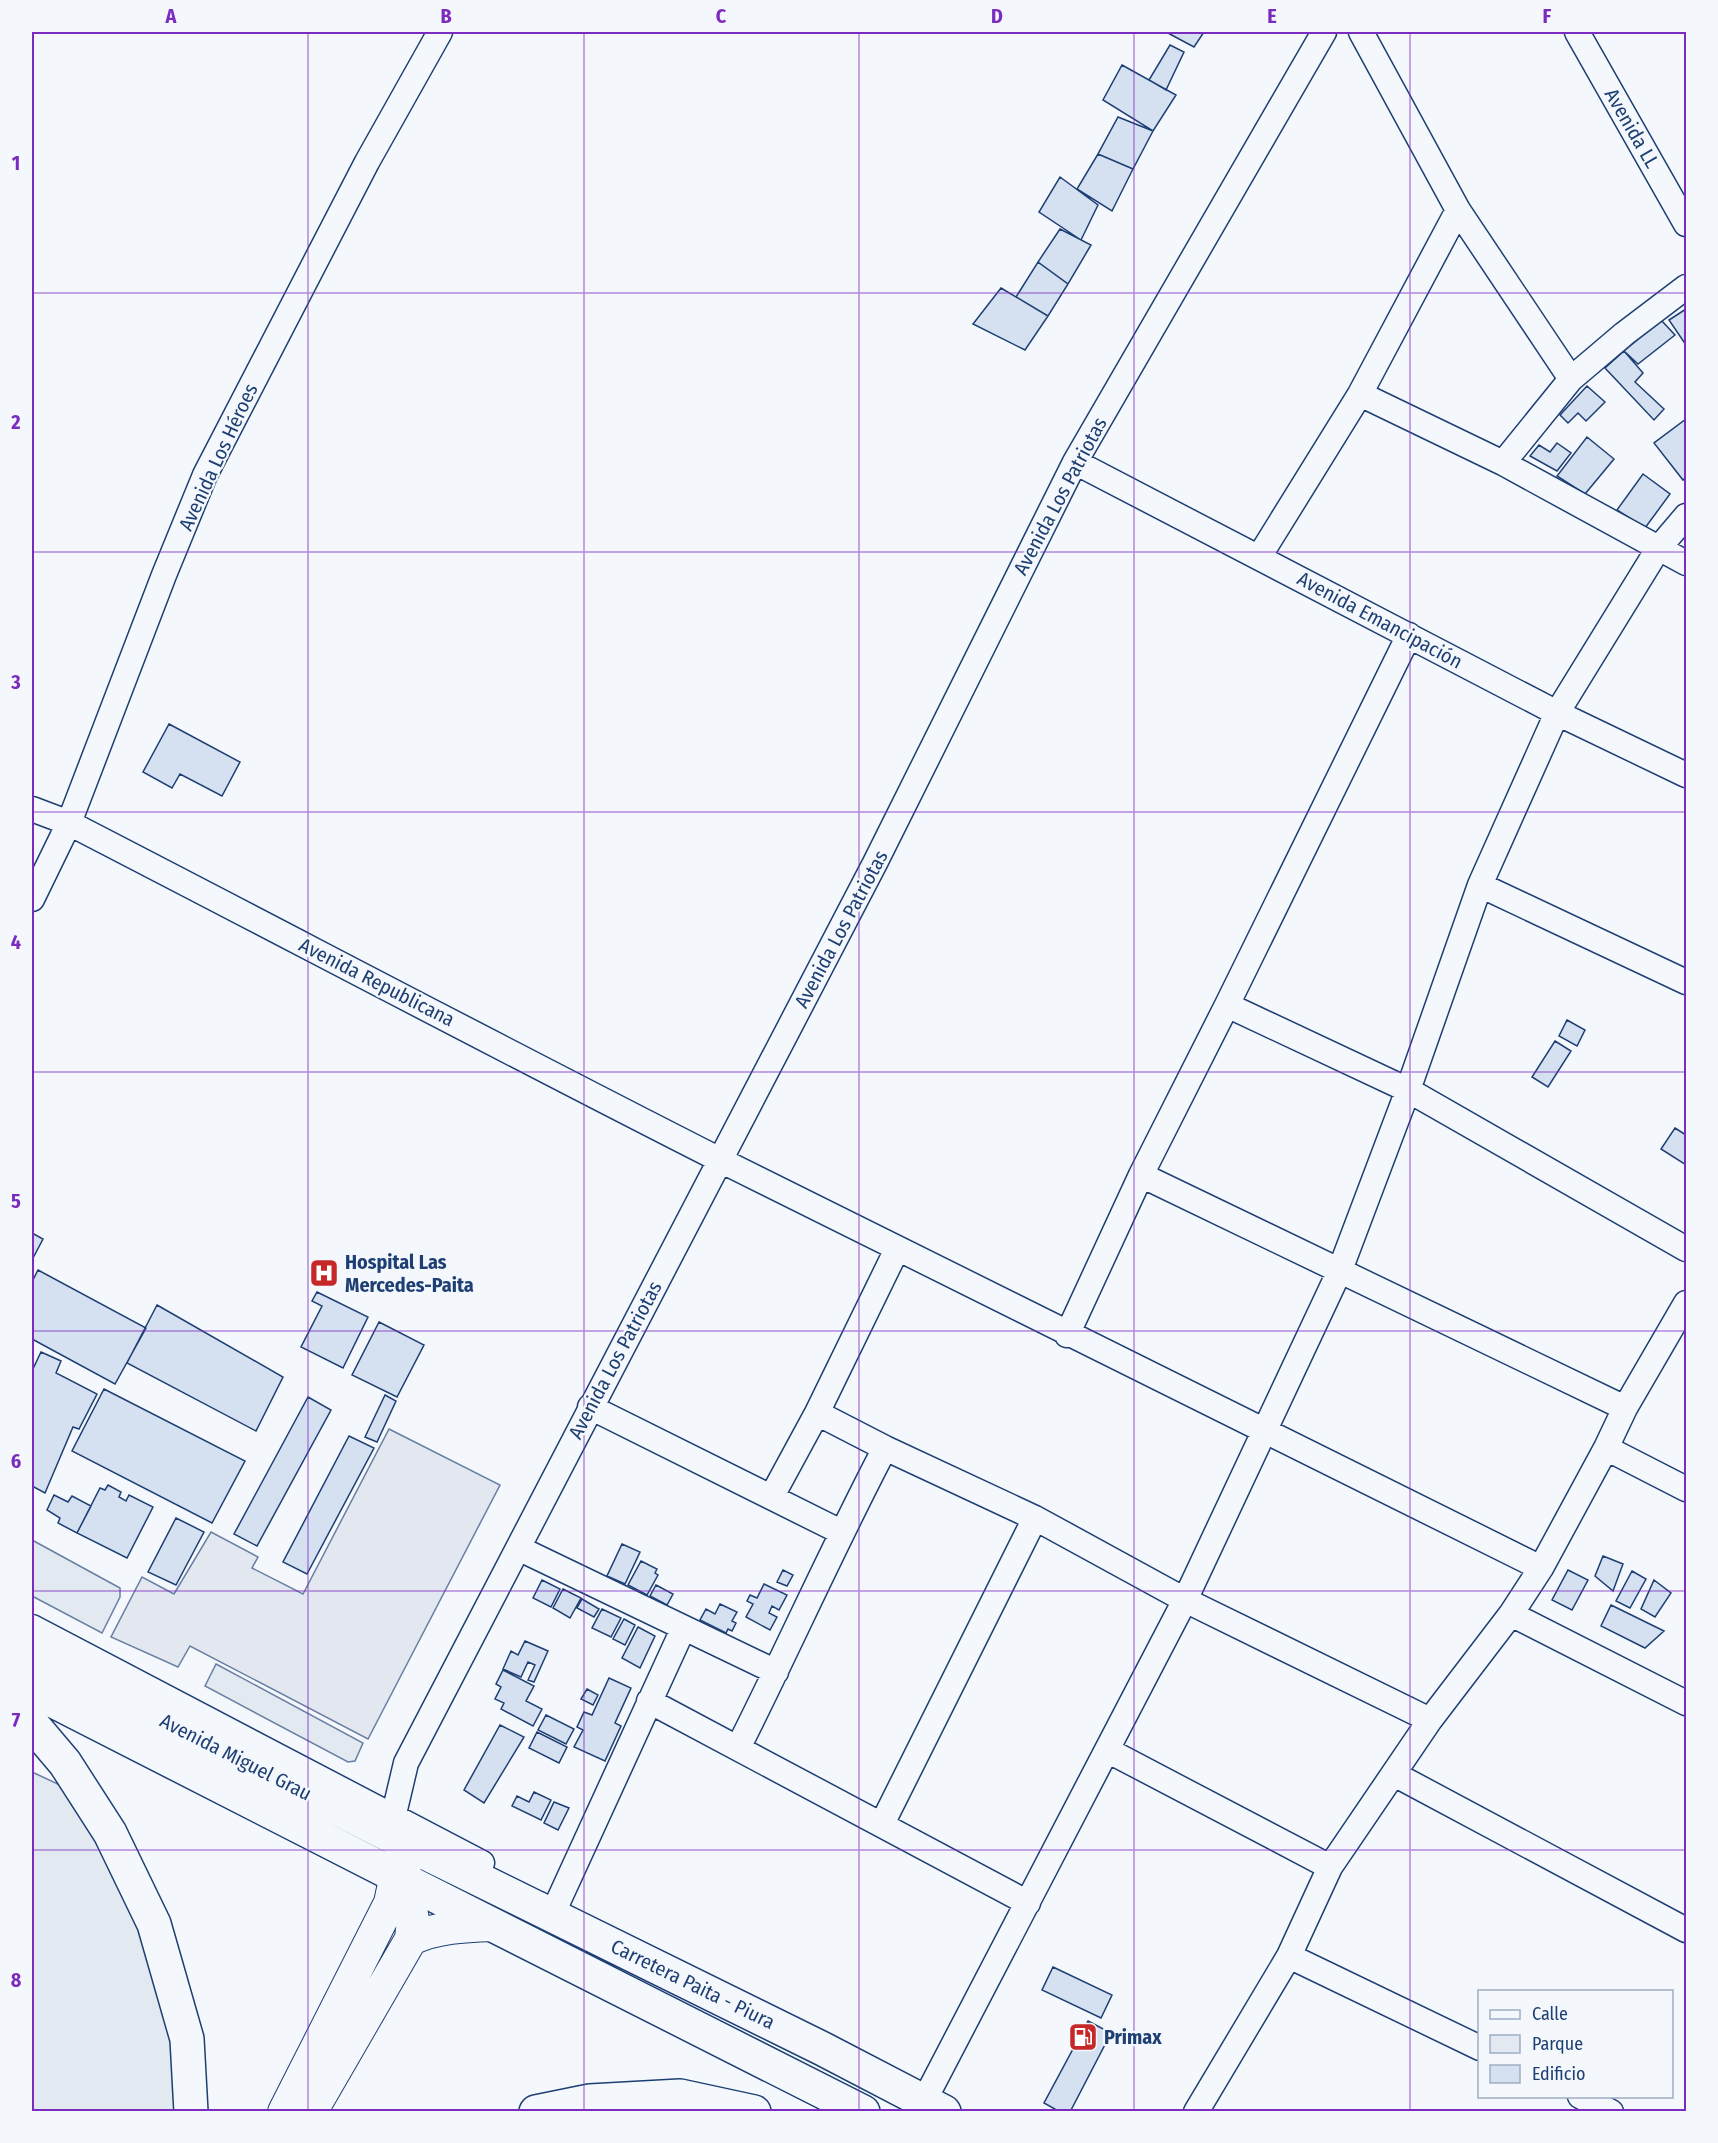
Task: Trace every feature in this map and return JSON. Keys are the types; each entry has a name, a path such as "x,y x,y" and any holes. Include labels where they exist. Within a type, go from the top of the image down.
{"highway":[{"name":"Avenida Miguel Grau","path":"32,1654 396,1829 440,1860"},
{"name":"Avenida Miguel Grau","path":"32,1690 410,1884"},
{"path":"32,1725 65,1763 110,1833 154,1924 187,2039 191,2112"},
{"name":"Carretera Paita - Piura","path":"440,1860 934,2106"},
{"name":"Carretera Paita - Piura","path":"410,1884 863,2112"},
{"path":"536,2112 590,2101 680,2096 754,2112"}],"main road":[{"path":"311,2112 411,1939 413,1920 410,1884 396,1829"},
{"path":"284,2112 390,1903 410,1884"},
{"path":"411,1939 445,1928 493,1925"}],"street":[{"name":"Avenida Los Héroes","path":"32,899 69,823 205,475 367,162 440,32"},
{"name":"Avenida Los Patriotas","path":"396,1829 406,1763 875,863 1075,462 1324,32"},
{"path":"1361,32 1458,210 1571,379"},
{"name":"Avenida LL","path":"1577,32 1686,224"},
{"path":"1259,556 1360,394 1458,210"},
{"path":"1503,464 1571,379 1624,334 1686,287"},
{"path":"1360,394 1503,464 1686,563"},
{"name":"Avenida Emancipación","path":"1075,462 1557,713 1686,775"},
{"path":"934,2106 1028,1903 1185,1599 1340,1270 1408,1090 1480,885 1557,713 1658,549 1686,516"},
{"path":"1067,1335 1141,1175 1409,635"},
{"name":"Avenida Republicana","path":"32,809 69,823 720,1160 1067,1335 1541,1568"},
{"path":"1480,885 1686,982"},
{"path":"1227,1005 1408,1090 1686,1249"},
{"path":"1141,1175 1625,1408"},
{"path":"772,1496 817,1413 897,1249"},
{"path":"1196,2112 1289,1956 1330,1867 1430,1720 1511,1614 1541,1568 1625,1408 1686,1304"},
{"path":"590,1407 841,1532"},
{"path":"817,1413 885,1448 1035,1518 1185,1599 1430,1720"},
{"path":"738,1748 841,1532 885,1448"},
{"path":"1606,1448 1686,1490"},
{"path":"882,1824 1035,1518"},
{"path":"518,1548 776,1672"},
{"path":"1511,1614 1686,1703"},
{"name":"Avenida Miguel Grau","path":"32,1628 396,1829"},
{"path":"396,1829 506,1875 552,1915 683,1629"},
{"path":"649,1701 1028,1903"},
{"path":"1107,1750 1330,1867"},
{"path":"32,1752 65,1763"},
{"path":"1394,1774 1686,1930"},
{"path":"1289,1956 1478,2048"},
{"path":"1582,2098 1611,2112"}],"green space":[{"path":"32,1540 120,1588 120,1597 102,1633 32,1596"},
{"path":"216,1664 363,1743 355,1761 348,1762 205,1686"},
{"path":"32,1772 60,1785 101,1840 143,1927 175,2044 180,2111 32,2112"}],"shaded area":[{"path":"389,1429 500,1485 368,1739 190,1646 178,1667 111,1637 142,1577 174,1594 211,1532 258,1557 252,1568 303,1594"}],"building":[{"path":"1166,32 1204,32 1194,47"},
{"path":"1170,45 1184,52 1166,90 1149,80"},
{"path":"1122,65 1176,95 1153,131 1103,100"},
{"path":"1118,117 1153,131 1133,169 1098,154"},
{"path":"1098,154 1133,169 1112,211 1077,189"},
{"path":"1060,177 1098,205 1081,240 1039,212"},
{"path":"1060,229 1091,245 1068,284 1038,262"},
{"path":"1038,262 1068,284 1048,316 1016,297"},
{"path":"1001,288 1048,316 1025,350 973,324"},
{"path":"1686,309 1686,345 1669,320"},
{"path":"1661,320 1675,335 1638,364 1624,351"},
{"path":"1624,351 1643,373 1635,382 1664,409 1654,420 1605,368"},
{"path":"1587,386 1605,402 1586,421 1578,413 1568,423 1560,415"},
{"path":"1686,419 1686,477 1683,480 1654,443"},
{"path":"1587,437 1614,459 1585,494 1557,476"},
{"path":"1557,443 1571,453 1557,471 1530,456 1539,445 1550,452"},
{"path":"1643,474 1670,494 1645,528 1617,510"},
{"path":"169,724 240,762 222,796 180,774 172,788 143,772"},
{"path":"1567,1020 1585,1030 1577,1046 1559,1036"},
{"path":"1555,1041 1571,1051 1548,1087 1532,1077"},
{"path":"1675,1128 1686,1135 1686,1165 1661,1149"},
{"path":"32,1233 43,1239 32,1260"},
{"path":"38,1270 146,1328 115,1384 32,1339 32,1282"},
{"path":"317,1292 368,1317 343,1368 301,1347 322,1306 312,1301"},
{"path":"157,1305 283,1377 256,1431 127,1363"},
{"path":"379,1322 424,1345 397,1397 352,1375"},
{"path":"41,1352 61,1361 56,1373 97,1394 79,1429 73,1427 45,1493 32,1486 32,1371"},
{"path":"104,1389 245,1461 212,1523 72,1451"},
{"path":"385,1395 396,1401 377,1442 365,1437"},
{"path":"308,1397 331,1410 257,1546 234,1534"},
{"path":"349,1436 374,1448 307,1574 283,1562"},
{"path":"108,1485 121,1492 119,1497 126,1501 129,1495 153,1507 127,1558 77,1533 100,1488 105,1490"},
{"path":"54,1495 68,1502 72,1496 91,1506 77,1533 58,1523 60,1518 47,1510"},
{"path":"176,1518 204,1532 176,1585 148,1572"},
{"path":"622,1544 640,1552 625,1584 607,1576"},
{"path":"1603,1556 1623,1564 1613,1591 1595,1576"},
{"path":"641,1561 657,1569 655,1573 658,1575 647,1595 628,1585"},
{"path":"783,1570 793,1575 787,1586 777,1582"},
{"path":"1568,1570 1588,1580 1572,1610 1552,1600"},
{"path":"1632,1571 1646,1579 1630,1608 1616,1601"},
{"path":"542,1580 560,1589 551,1607 533,1598"},
{"path":"1654,1580 1671,1593 1655,1617 1641,1609"},
{"path":"764,1584 787,1595 779,1610 772,1606 769,1613 777,1617 770,1630 746,1617 753,1604 747,1601 750,1595 757,1598"},
{"path":"656,1585 673,1594 667,1605 650,1596"},
{"path":"563,1589 581,1598 570,1618 553,1608"},
{"path":"582,1599 599,1609 594,1617 577,1608"},
{"path":"720,1604 737,1612 732,1621 736,1623 732,1631 728,1629 726,1633 700,1620 706,1609 715,1614"},
{"path":"1611,1605 1664,1631 1645,1648 1601,1626"},
{"path":"602,1609 621,1618 611,1637 592,1628"},
{"path":"624,1619 635,1625 625,1645 613,1639"},
{"path":"638,1627 655,1636 640,1668 622,1658"},
{"path":"525,1641 548,1651 534,1682 528,1680 535,1665 528,1662 521,1677 503,1669 511,1651 518,1655"},
{"path":"503,1670 534,1686 526,1701 542,1709 533,1726 501,1709 504,1703 495,1699 501,1687 496,1684"},
{"path":"609,1678 631,1688 615,1723 621,1726 605,1761 574,1747 583,1730 577,1727 584,1712 592,1715"},
{"path":"587,1689 598,1695 593,1705 581,1699"},
{"path":"546,1715 574,1729 566,1744 538,1730"},
{"path":"500,1725 524,1737 484,1803 464,1790"},
{"path":"537,1732 567,1747 559,1763 529,1748"},
{"path":"534,1792 551,1800 541,1820 512,1806 517,1796 529,1802"},
{"path":"554,1802 569,1808 558,1830 544,1823"},
{"path":"1053,1967 1112,1995 1101,2018 1042,1990"},
{"path":"1088,2021 1111,2033 1070,2112 1060,2112 1044,2103"}],"place":[{"name":"Hospital Las Mercedes-Paita","path":"324,1273"},
{"name":"Primax","path":"1083,2037"}]}
